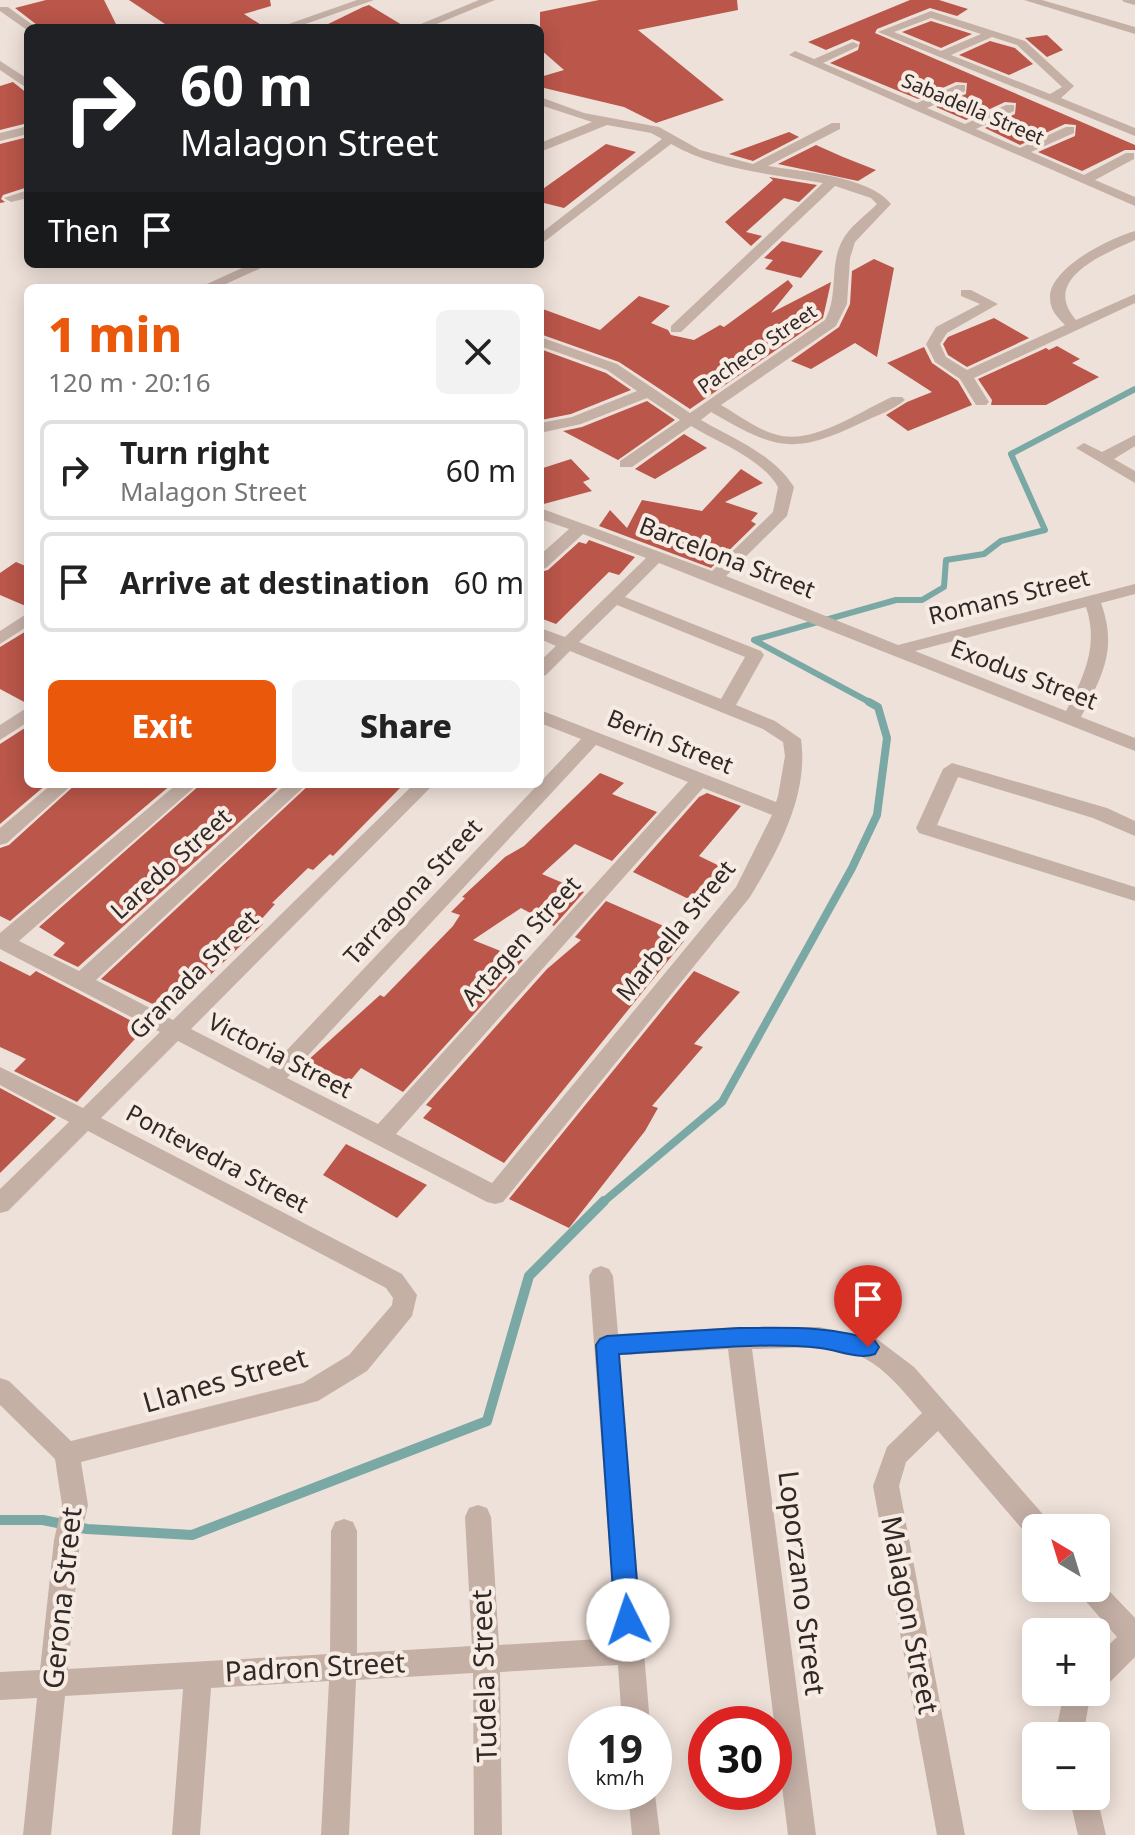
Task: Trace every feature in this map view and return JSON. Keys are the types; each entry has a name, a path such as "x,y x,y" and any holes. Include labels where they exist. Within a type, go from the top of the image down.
{"street":[{"path":"295,24 368,0"},
{"path":"427,24 489,0 498,0"},
{"path":"1030,0 1135,31"},
{"path":"1128,0 1135,2"},
{"path":"4,9 25,24"},
{"path":"1051,98 1063,93 1068,86 1021,43 931,14 884,32 1135,132"},
{"path":"941,55 992,33"},
{"path":"814,63 853,45"},
{"name":"Sabadella Street","path":"795,55 1135,202"},
{"path":"0,65 24,82"},
{"path":"918,107 961,88"},
{"name":"Pacheco Street","path":"544,102 605,121 655,130 710,158 833,181 876,195 884,204 852,237 846,248 839,311 820,333 626,464"},
{"path":"967,128 1010,108"},
{"path":"544,146 605,121"},
{"path":"756,167 836,126"},
{"path":"1021,152 1070,130"},
{"path":"0,137 24,131"},
{"path":"544,238 671,138"},
{"path":"1085,180 1130,156"},
{"path":"676,329 833,181"},
{"path":"11,198 24,195"},
{"path":"1073,326 1062,317 1057,302 1059,285 1070,271 1092,255 1135,235"},
{"path":"215,284 253,268"},
{"path":"966,293 991,304 941,330 933,344 940,359 966,376 981,402"},
{"path":"966,376 1073,326 1132,303"},
{"path":"544,342 612,367 778,474 786,487 781,513 715,578"},
{"path":"544,427 576,421 649,392"},
{"path":"711,406 787,441 816,435 897,400"},
{"path":"1102,459 1135,440"},
{"path":"1084,448 1135,478"},
{"name":"Barcelona Street","path":"544,515 715,578 895,651"},
{"path":"544,560 579,529"},
{"path":"544,667 657,556"},
{"name":"Romans Street","path":"895,651 1135,589"},
{"path":"614,598 755,655 726,706"},
{"path":"1071,719 1098,665 1103,644 1101,623 1092,601"},
{"path":"0,639 24,621"},
{"name":"Marbella Street","path":"495,1195 743,892 759,868 782,812 796,751 792,739 782,731 544,635"},
{"name":"Exodus Street","path":"895,651 1135,745"},
{"path":"0,734 24,716"},
{"name":"Berin Street","path":"544,718 782,812"},
{"name":"Tarragona Street","path":"271,1081 593,737"},
{"path":"1135,829 1100,813 952,769 926,828 1135,894"},
{"name":"Artagen Street","path":"380,1137 700,780"},
{"path":"0,838 59,788"},
{"path":"2,941 184,788"},
{"name":"Laredo Street","path":"80,982 294,788"},
{"name":"Granada Street","path":"0,1204 421,788"},
{"name":"Victoria Street","path":"2,941 495,1195"},
{"name":"Pontevedra Street","path":"0,1075 394,1281 405,1295"},
{"path":"601,1276 635,1706"},
{"name":"Llanes Street","path":"67,1454 309,1393 358,1363 404,1309 405,1295"},
{"path":"607,1345 739,1338 819,1338 868,1347 905,1375 1026,1514"},
{"name":"Loporzano Street","path":"739,1338 802,1835"},
{"path":"0,1389 67,1454"},
{"name":"Malagon Street","path":"938,1414 896,1455 886,1486 951,1835"},
{"name":"Gerona Street","path":"37,1835 67,1540 75,1505 67,1454"},
{"name":"Tudela Street","path":"478,1517 486,1657 488,1835"},
{"path":"335,1835 343,1667 344,1531"},
{"path":"1103,1602 1135,1638 1110,1662"},
{"name":"Padron Street","path":"0,1686 630,1651"},
{"path":"186,1835 198,1673"},
{"path":"644,1810 646,1835"},
{"path":"1086,1810 1092,1835"}],"building":[{"path":"46,0 104,0 116,24 36,24 15,8"},
{"path":"129,0 270,0 271,6 244,14 260,24 165,24"},
{"path":"599,0 737,0 738,10 638,30 724,100 656,123 624,107 544,88 544,76 564,70 544,52 544,24 540,24 540,12"},
{"path":"910,0 939,0 968,9 957,16 930,8 877,29 875,33 1135,145 1135,150 1125,150 1082,171 1038,152 1075,136 1076,125 1065,124 1020,145 985,128 1015,114 1016,103 1005,102 966,120 936,107 966,94 967,83 956,82 918,99 830,63 858,50 860,42 852,39 826,50 808,42"},
{"path":"369,5 400,24 328,24"},
{"path":"931,21 972,34 941,48 902,32"},
{"path":"1047,35 1063,50 1047,57 1025,38"},
{"path":"990,41 1015,48 1033,64 1009,75 959,55"},
{"path":"13,82 24,91 24,124 0,130 0,86"},
{"path":"789,132 799,137 753,161 729,154"},
{"path":"24,138 24,188 3,195 1,199 5,202 0,203 0,144"},
{"path":"606,144 636,152 564,208 544,203 544,188"},
{"path":"816,145 876,170 858,181 778,164"},
{"path":"769,177 817,185 799,202 784,198 746,232 762,236 751,246 725,222 773,180"},
{"path":"782,241 823,251 801,278 765,269 773,260 764,258"},
{"path":"874,259 894,268 877,357 855,343 811,369 791,361 839,327 850,304 852,271"},
{"path":"788,280 793,286 771,313 831,282 823,318 690,409 619,362 544,335 544,309 600,330 639,296 670,306 651,323 668,330 671,335 694,340 720,325 724,327"},
{"path":"994,318 1029,338 967,367 948,355 943,344 948,337"},
{"path":"1057,346 1080,359 1072,363 1099,377 1046,405 991,405 992,400 978,379"},
{"path":"924,347 932,363 958,381 972,405 908,431 886,415 932,392 887,363"},
{"path":"544,350 606,373 631,390 571,414 544,419"},
{"path":"647,401 675,420 618,460 563,431 582,427"},
{"path":"684,434 707,448 655,479 635,469"},
{"path":"571,459 590,479 583,482 592,491 544,504 544,468"},
{"path":"741,469 763,483 725,502 758,513 751,521 756,524 711,568 599,526 610,510 627,528 642,500 702,511"},
{"path":"589,540 635,557 619,575 609,572 556,624 544,620 544,571 579,542 586,544"},
{"path":"16,562 24,565 24,605 0,595 0,573"},
{"path":"24,632 24,702 0,689 0,647"},
{"path":"24,729 24,788 42,788 0,824 0,744"},
{"path":"600,773 624,783 612,794 657,812 612,861 575,844 542,874 584,892 554,926 521,908 473,940 523,960 403,1092 361,1068 350,1081 306,1062 380,995 384,997 453,926 460,915 451,912 465,898 462,897 505,857 524,846"},
{"path":"72,788 167,788 10,921 0,916 0,848 9,845"},
{"path":"196,788 278,788 78,967 53,955 65,943 39,927"},
{"path":"306,788 400,788 333,856 330,854 313,870 308,868 272,903 275,904 259,922 263,924 171,1013 101,979"},
{"path":"707,793 741,806 699,856 734,873 703,906 633,872 699,797"},
{"path":"606,901 682,934 678,938 684,941 504,1163 423,1118 432,1108 426,1105 547,969 581,940 575,937"},
{"path":"0,961 30,976 36,971 145,1028 77,1102 14,1071 26,1059 0,1047"},
{"path":"694,971 740,992 694,1044 703,1047 652,1106 658,1108 645,1131 569,1228 509,1199"},
{"path":"0,1088 56,1118 0,1173"},
{"path":"346,1144 427,1185 397,1218 323,1175"}],"waterway":[{"path":"873,704 754,640 896,600 922,600 944,587 946,560 984,554 1001,541 1045,530 1011,454 1135,389"},
{"path":"602,1203 722,1102 852,868 877,815 887,738 878,707 869,702"},
{"path":"0,1520 43,1520 87,1529 192,1535 487,1421 529,1276 602,1203"}],"route":[{"path":"628,1620 607,1345 739,1338 819,1338 868,1347"}]}
